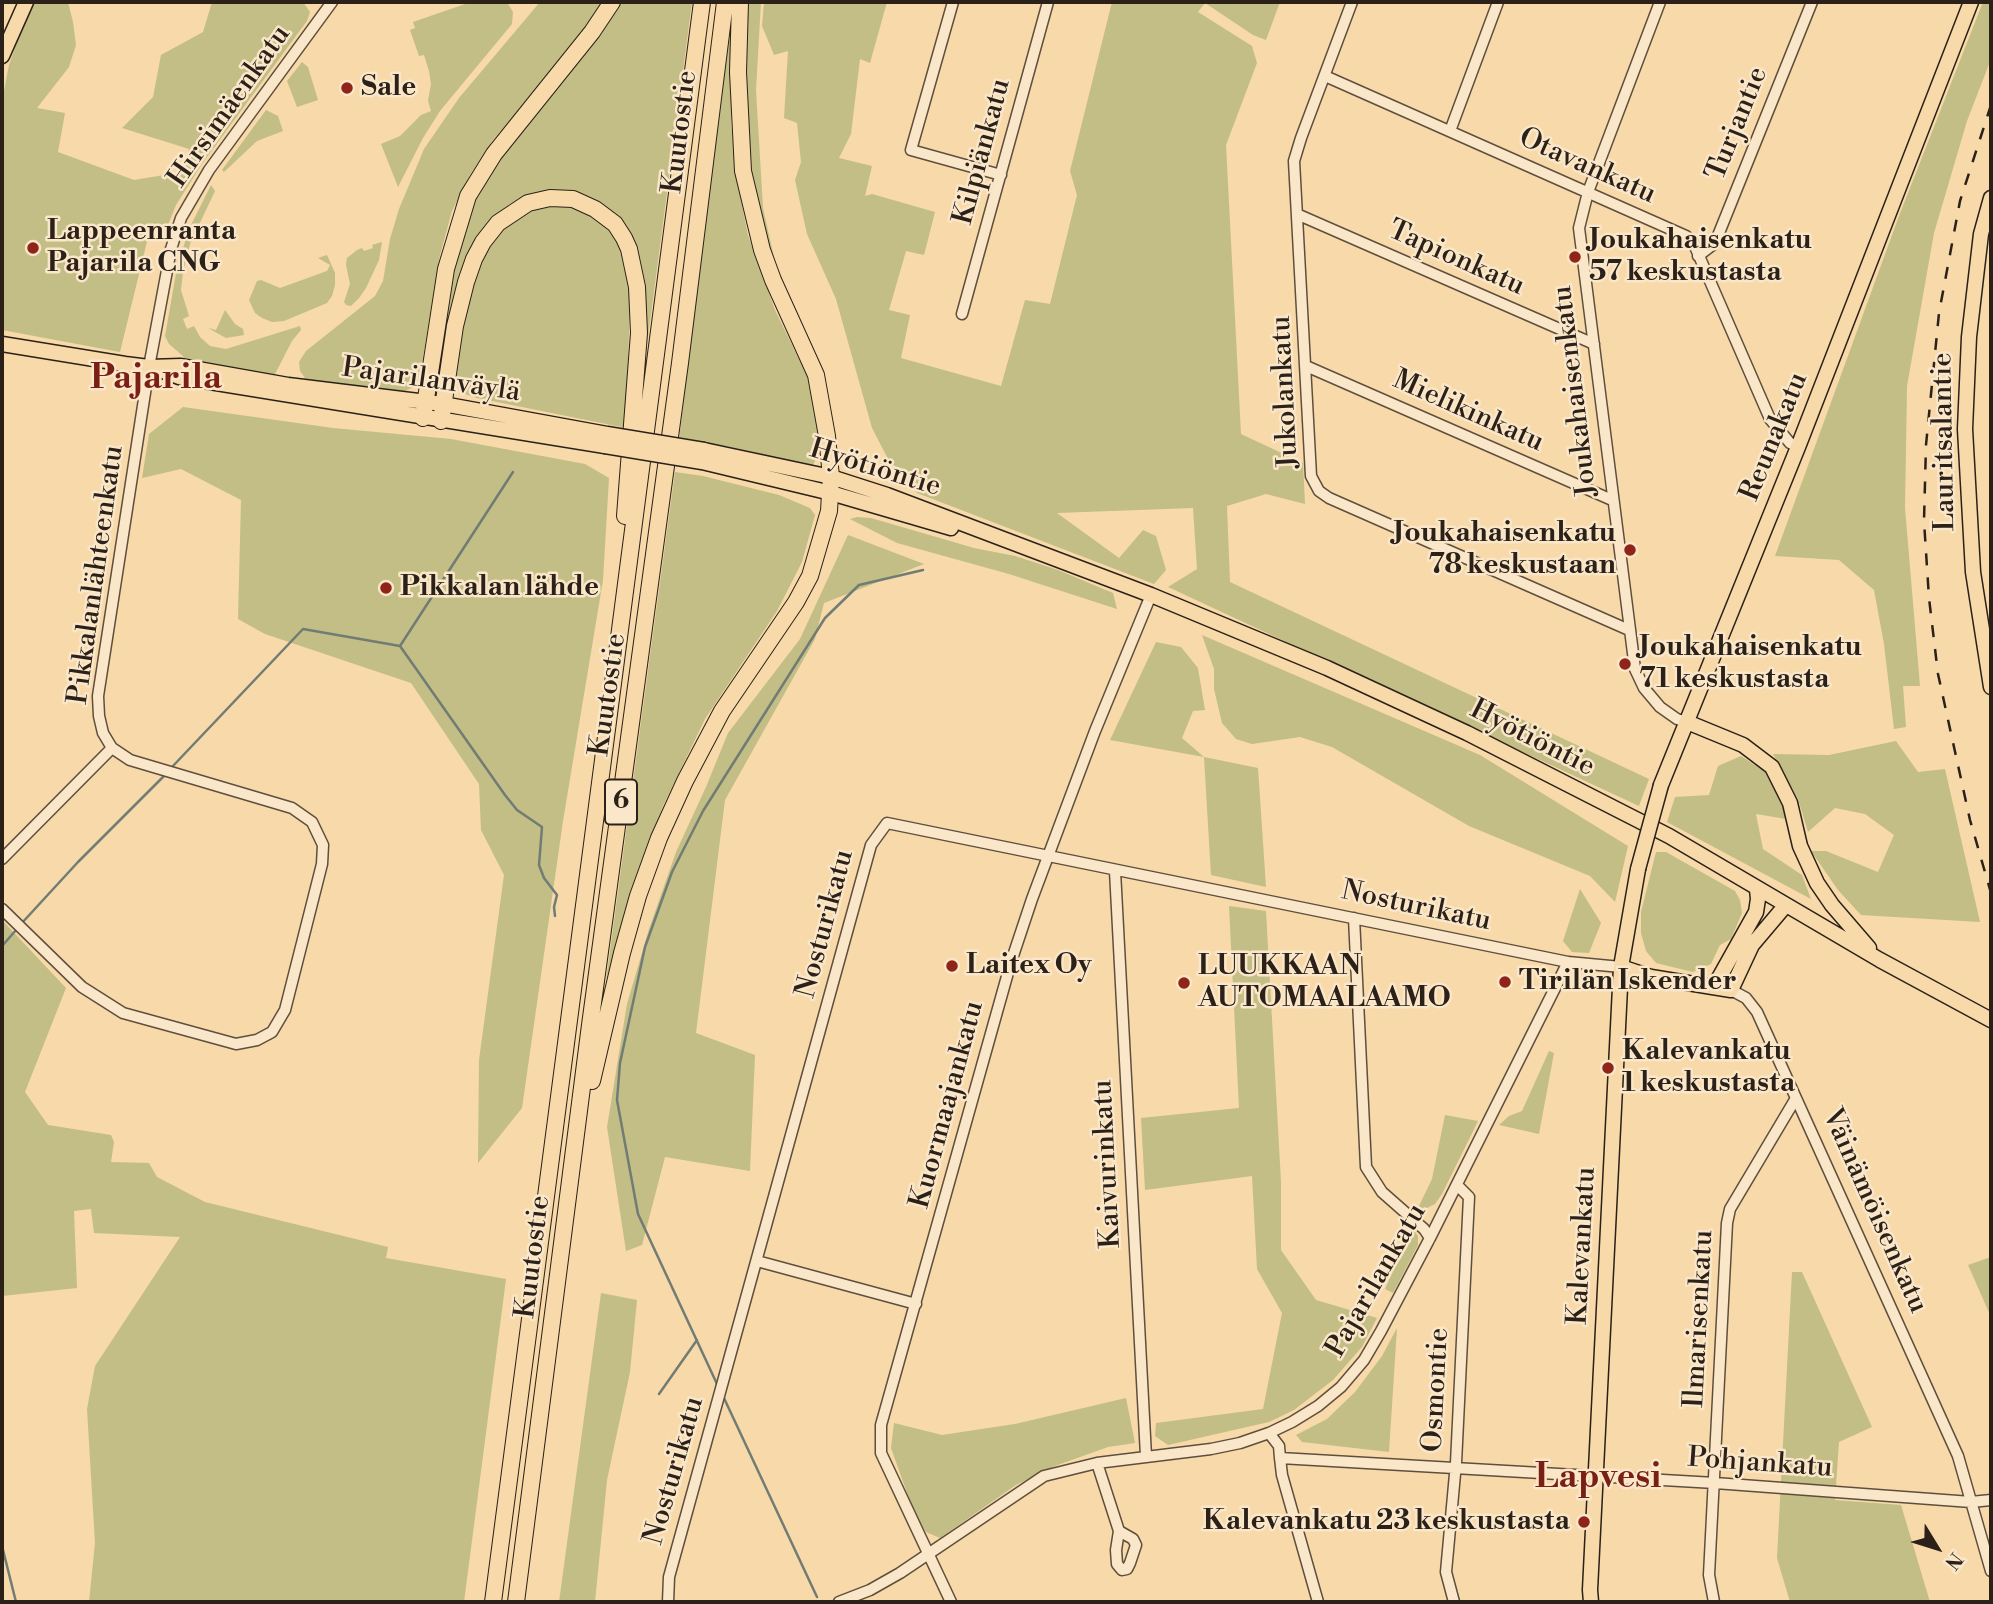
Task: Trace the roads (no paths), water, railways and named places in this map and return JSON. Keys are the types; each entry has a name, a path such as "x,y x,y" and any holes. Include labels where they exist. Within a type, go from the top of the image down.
{"highway":[{"path":"424,410 446,269 468,196 494,154 593,32 612,2"},
{"name":"Kuutostie","path":"493,1602 702,2"},
{"name":"Kuutostie","path":"516,1602 590,1025 680,363 725,2"},
{"path":"551,1332 586,1109 604,1025 638,896 659,838 722,711 796,602 810,576 829,512 831,485 826,426 816,375 773,281 762,250 743,171 737,72 740,2"},
{"path":"441,421 466,282 478,250 498,223 528,203 550,198 573,199 596,209 615,224 629,249 637,287 639,333 630,463 586,889"}],"main road":[{"path":"2,56 26,2"},
{"name":"Reunakatu","path":"1633,892 1661,785 1798,447 1971,2"},
{"name":"Lauritsalantie","path":"1991,198 1981,234 1969,337 1965,429 1973,572 1991,687"},
{"name":"Pajarilanväylä","path":"2,344 149,367 181,366 424,410 441,421 606,440 703,456"},
{"name":"Pajarilanväylä","path":"424,410 443,404 606,440"},
{"name":"Hyötiöntie","path":"703,456 831,485 1027,548 1151,595 1327,668 1467,733 1669,836 1785,906 1991,1020"},
{"path":"1687,722 1743,745 1772,767 1790,803 1800,845 1817,883 1832,905 1880,960"},
{"path":"1714,987 1756,912 1757,889"},
{"name":"Kalevankatu","path":"1591,1602 1595,1476 1622,967 1633,892"},
{"path":"1622,967 1651,977 1731,990 1752,945 1785,906"}],"street":[{"name":"Hirsimäenkatu","path":"149,367 171,249 181,218 209,170 332,2"},
{"path":"953,2 911,150 1001,174"},
{"name":"Kilpiänkatu","path":"962,314 1048,2"},
{"name":"Jukolankatu","path":"1352,2 1294,160 1311,476 1319,491 1329,498 1629,630"},
{"path":"1450,131 1498,2"},
{"name":"Joukahaisenkatu","path":"1660,2 1588,192 1579,228 1635,669 1644,688 1668,714 1687,722"},
{"name":"Turjantie","path":"1698,256 1715,243 1812,2"},
{"name":"Otavankatu","path":"1325,76 1686,236 1693,242 1770,419 1790,443 1798,447"},
{"name":"Tapionkatu","path":"1299,215 1594,344"},
{"name":"Mielikinkatu","path":"1306,366 1612,500"},
{"name":"Pikkalanlähteenkatu","path":"112,748 103,733 97,696 149,367"},
{"name":"Kuormaajankatu","path":"951,1602 881,1453 881,1425 1011,962 1095,731 1151,595"},
{"path":"2,859 112,748 130,760 292,808 312,822 323,845 322,864 285,1010 272,1032 257,1040 236,1044 123,1013 82,987 2,909"},
{"name":"Nosturikatu","path":"668,1602 669,1577 871,845 887,823 1568,962 1622,967"},
{"name":"Kaivurinkatu","path":"1115,871 1146,1456"},
{"path":"1354,918 1366,1167 1382,1192 1424,1229 1430,1238"},
{"name":"Pajarilankatu","path":"839,1602 870,1590 1044,1476 1097,1463 1211,1450 1269,1433 1318,1406 1341,1387 1364,1360 1430,1238 1568,962"},
{"name":"Väinämöisenkatu","path":"1731,990 1746,998 1757,1012 1958,1456 1991,1571"},
{"name":"Ilmarisenkatu","path":"1714,1602 1709,1575 1727,1223 1730,1209 1796,1098"},
{"name":"Osmontie","path":"1454,1602 1446,1572 1456,1469 1469,1197 1457,1185"},
{"path":"757,1261 916,1304"},
{"path":"1269,1433 1279,1446 1282,1475 1318,1602"},
{"name":"Pohjankatu","path":"1280,1458 1715,1483 1971,1502 1991,1500"},
{"path":"1097,1463 1119,1531"}],"waterway":[{"path":"400,646 513,472"},
{"path":"717,1384 638,1214 617,1100 620,1063 645,947 672,872 703,811 825,618 859,585 923,570"},
{"path":"172,767 303,629 400,646 505,795 517,810 542,827 539,865 544,878 557,895 555,916"},
{"path":"21,924 165,775"},
{"path":"2,946 17,929"},
{"path":"659,1394 697,1340"},
{"path":"723,1396 817,1597"},
{"path":"2,1546 16,1602"}],"railway":[{"path":"1991,105 1960,201 1939,313 1926,445 1924,521 1938,674 1970,820 1991,893"}],"place":[{"name":"Sale","path":"347,88"},
{"name":"Lappeenranta Pajarila CNG","path":"33,248"},
{"name":"Joukahaisenkatu 57 keskustasta","path":"1575,257"},
{"name":"Joukahaisenkatu 78 keskustaan","path":"1630,550"},
{"name":"Pikkalan lähde","path":"386,588"},
{"name":"Joukahaisenkatu 71 keskustasta","path":"1625,664"},
{"name":"Laitex Oy","path":"952,966"},
{"name":"Tirilän Iskender","path":"1505,982"},
{"name":"LUUKKAAN AUTOMAALAAMO","path":"1184,983"},
{"name":"Kalevankatu 1 keskustasta","path":"1608,1068"},
{"name":"Kalevankatu 23 keskustasta","path":"1584,1522"}],"district":[{"name":"Pajarila","path":"156,380"},
{"name":"Lapvesi","path":"1598,1479"}]}
